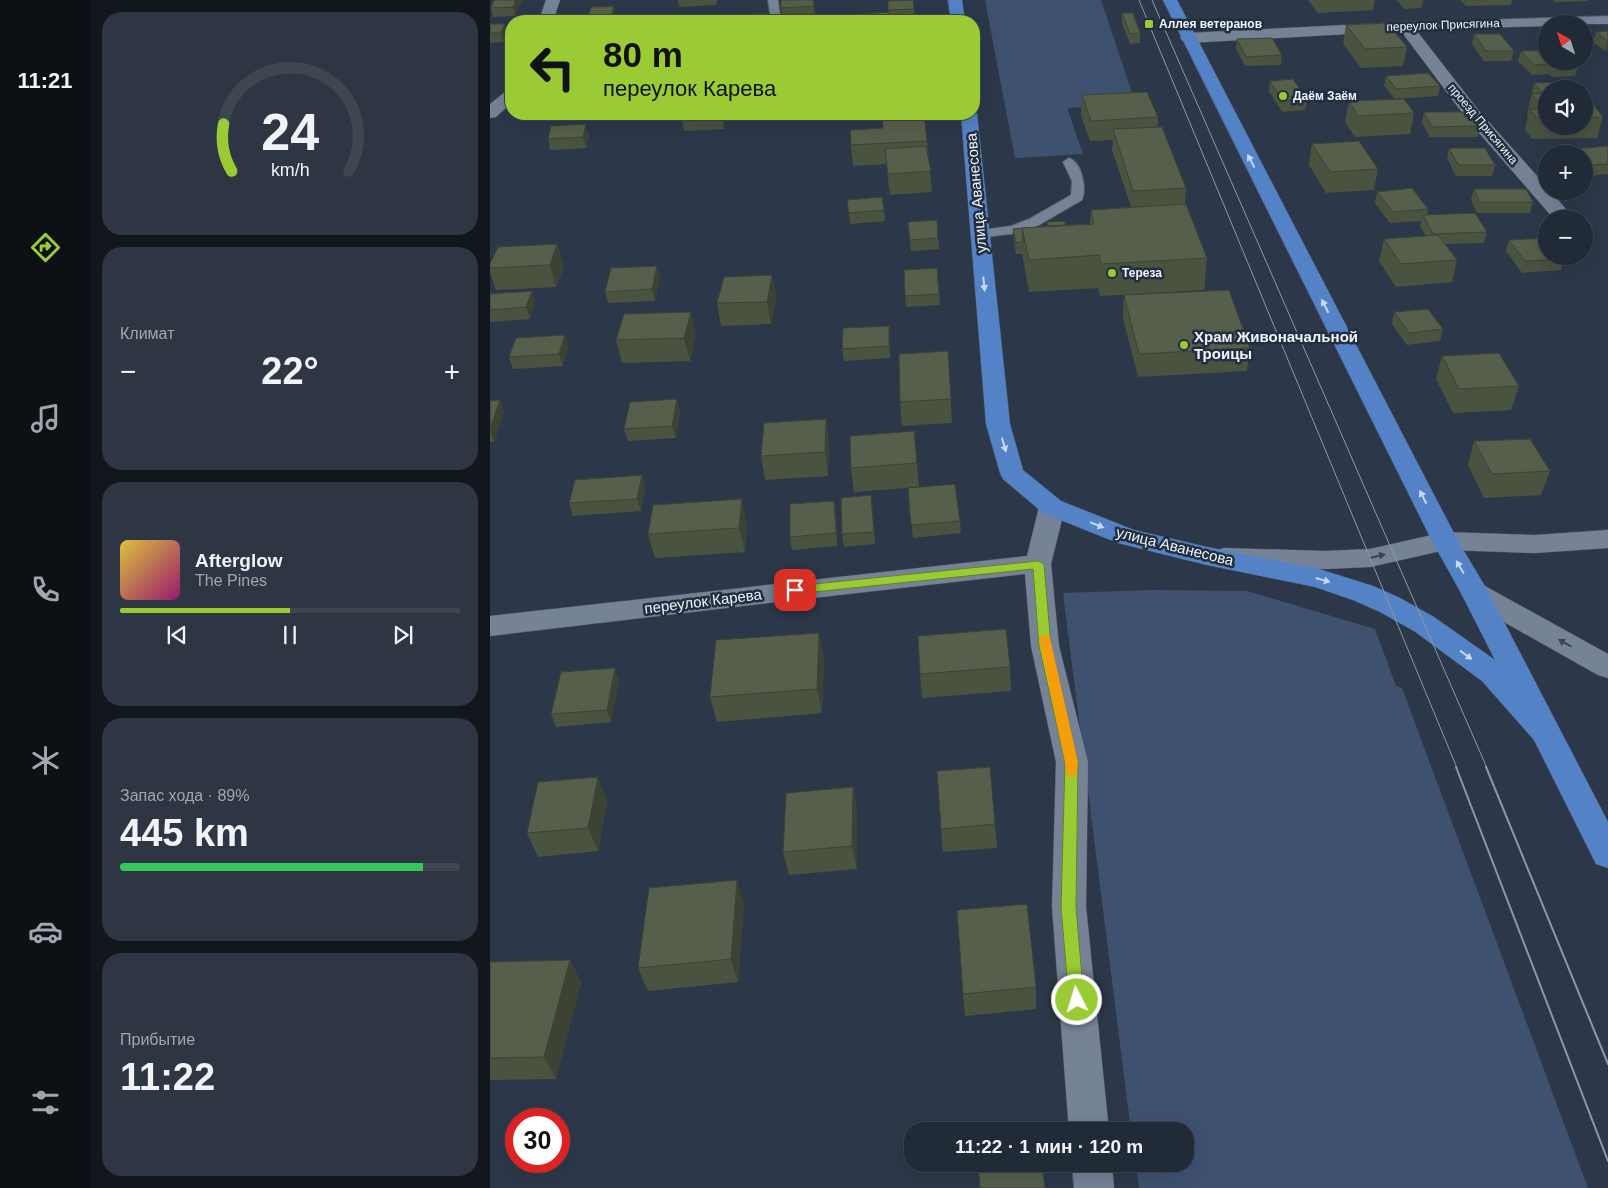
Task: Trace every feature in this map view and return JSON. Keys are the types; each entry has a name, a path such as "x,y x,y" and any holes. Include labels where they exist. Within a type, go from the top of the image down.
{"highway":[{"path":"955,0 957,15"},
{"name":"улица Аванесова","path":"1170,0 1445,541 1475,593 1544,731 1607,845"},
{"name":"улица Аванесова","path":"970,120 998,424 1012,473 1052,508 1127,537 1207,556 1319,578 1363,593 1390,606 1424,624 1492,673 1544,731"}],"street":[{"path":"548,15 553,0"},
{"name":"переулок Присягина","path":"1188,38 1404,26 1608,20"},
{"name":"проезд Присягина","path":"1404,26 1473,115 1557,210"},
{"path":"490,90 505,89"},
{"path":"490,113 505,100"},
{"path":"1052,508 1038,564 1045,646 1072,762 1068,907 1088,1122"},
{"path":"1207,556 1325,560 1370,558 1445,541 1535,544 1608,538"},
{"name":"переулок Карева","path":"490,626 777,592 1038,564"},
{"path":"1475,593 1608,667"},
{"path":"1093,1172 1094,1188"}],"lane":[{"path":"773,0 775,15"},
{"path":"979,234 1013,230 1034,222 1077,197 1078,181 1069,162"}],"shaded area":[{"path":"985,0 1101,0 1136,105 1067,108 1083,154 1015,158"},
{"path":"1151,590 1247,591 1375,629 1396,686 1402,688 1588,1188 1139,1188 1137,1172 1194,1172 1194,1122 1130,1122 1063,593"}],"building":[{"path":"494,0 516,0 513,7 491,8"},
{"path":"781,0 813,0 814,6 781,8"},
{"path":"913,0 914,9 888,10 888,1"},
{"path":"614,6 612,15 589,15 591,7"},
{"path":"889,12 889,15 845,15"},
{"path":"765,13 765,15 736,15"},
{"path":"1122,13 1133,13 1140,33 1130,34"},
{"path":"1387,23 1407,47 1365,49 1346,25"},
{"path":"490,24 505,24 501,33 490,33"},
{"path":"1608,31 1608,41 1596,32"},
{"path":"1474,34 1500,34 1514,51 1486,51"},
{"path":"1272,38 1282,55 1246,57 1237,39"},
{"path":"1538,50 1538,65 1534,65 1521,51"},
{"path":"1428,73 1440,86 1396,89 1386,76"},
{"path":"1293,79 1307,100 1283,101 1270,81"},
{"path":"1147,92 1158,117 1091,121 1082,95"},
{"path":"1532,94 1538,94 1538,102"},
{"path":"1404,99 1414,113 1358,116 1349,101"},
{"path":"1593,104 1603,117 1593,118"},
{"path":"1530,109 1538,109 1538,118 1537,118"},
{"path":"1424,112 1471,112 1480,126 1432,127"},
{"path":"882,120 925,120 927,141 851,145 850,130 883,128"},
{"path":"586,124 583,137 548,139 551,126"},
{"path":"1162,127 1186,188 1133,191 1113,129"},
{"path":"1359,141 1378,169 1330,172 1312,144"},
{"path":"926,146 931,171 888,174 885,149"},
{"path":"1608,146 1608,164 1593,165 1593,147"},
{"path":"1449,148 1485,148 1495,165 1458,165"},
{"path":"1412,188 1428,209 1393,212 1377,192"},
{"path":"1474,189 1526,189 1533,202 1480,202"},
{"path":"882,197 884,210 849,213 847,200"},
{"path":"1186,204 1207,258 1101,264 1099,255 1029,260 1022,228 1094,224 1091,210"},
{"path":"1475,213 1487,232 1433,234 1423,215"},
{"path":"937,220 938,238 910,240 908,222"},
{"path":"1064,221 1066,225 1048,226 1047,222"},
{"path":"1022,228 1023,242 1016,243 1013,229"},
{"path":"1438,235 1457,260 1401,264 1384,239"},
{"path":"1538,238 1538,260 1525,261 1509,240"},
{"path":"557,244 550,265 490,268 498,247"},
{"path":"657,266 652,289 605,292 611,268"},
{"path":"937,268 939,294 905,296 904,270"},
{"path":"772,275 767,302 717,303 724,277"},
{"path":"1229,290 1250,348 1139,354 1124,295"},
{"path":"532,291 526,307 490,310 490,294"},
{"path":"1428,309 1443,329 1409,333 1394,312"},
{"path":"691,312 684,338 616,340 624,314"},
{"path":"889,326 889,346 842,349 843,328"},
{"path":"565,335 559,354 509,357 516,338"},
{"path":"948,351 951,399 900,402 899,354"},
{"path":"1499,353 1519,386 1459,389 1442,356"},
{"path":"677,399 672,426 624,429 630,402"},
{"path":"500,400 490,429 490,401"},
{"path":"826,419 825,452 761,456 764,423"},
{"path":"914,431 917,463 851,468 850,436"},
{"path":"1530,439 1550,471 1492,474 1474,441"},
{"path":"642,475 637,499 569,503 575,480"},
{"path":"955,484 960,521 911,525 908,488"},
{"path":"871,495 874,532 842,534 841,498"},
{"path":"742,499 739,528 648,534 653,505"},
{"path":"834,501 836,533 790,537 790,504"},
{"path":"1006,629 1010,667 920,674 918,636"},
{"path":"819,633 817,689 710,697 716,640"},
{"path":"615,668 607,710 551,714 561,672"},
{"path":"990,767 995,824 941,829 937,771"},
{"path":"598,777 588,828 527,833 538,782"},
{"path":"853,787 852,846 783,852 786,793"},
{"path":"737,880 731,959 638,968 649,888"},
{"path":"1027,904 1036,987 963,994 957,910"},
{"path":"570,960 544,1057 490,1058 490,962"},
{"path":"979,1172 1043,1172 1045,1188 980,1188"}],"tram line":[{"path":"1139,0 1457,768"},
{"path":"1152,0 1487,768"},
{"path":"1456,767 1608,1161"},
{"path":"1486,767 1608,1064"}],"slow traffic":[{"path":"1045,638 1045,646 1072,762 1072,772"}],"place":[{"name":"Аллея ветеранов","path":"1149,24"},
{"name":"Даём Заём","path":"1283,96"},
{"name":"Тереза","path":"1112,273"},
{"name":"Храм Живоначальной Троицы","path":"1184,345"}],"route":[{"path":"795,590 1038,564 1045,646 1072,762 1068,907 1077,1000"}]}
